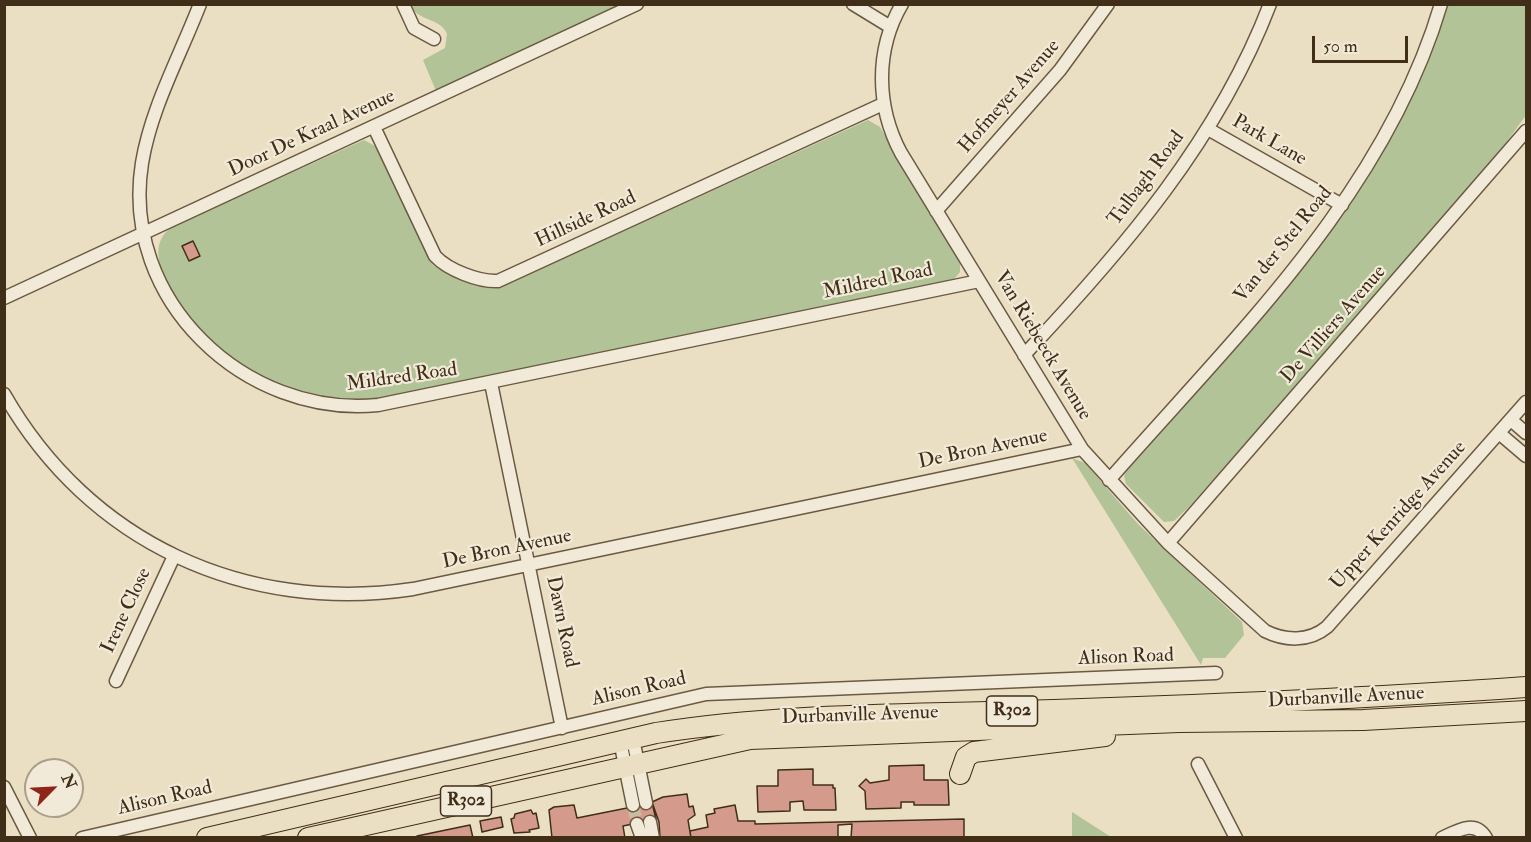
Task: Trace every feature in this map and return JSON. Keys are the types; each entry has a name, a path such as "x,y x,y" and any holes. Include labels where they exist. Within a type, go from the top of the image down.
{"main road":[{"name":"Durbanville Avenue","path":"207,837 627,740 745,721 1237,704 1527,687"},
{"name":"Durbanville Avenue","path":"308,837 632,764 762,738 1179,722 1363,720 1527,711"},
{"path":"960,774 966,757 980,750 1136,733 1179,722"}],"street":[{"path":"403,4 414,28 434,39"},
{"name":"Door De Kraal Avenue","path":"4,298 637,4"},
{"path":"854,4 889,26"},
{"name":"Van Riebeeck Avenue","path":"902,4 889,26 882,76 884,104 896,142 1024,355 1082,449 1168,543 1260,627 1271,634 1290,638"},
{"name":"Hofmeyer Avenue","path":"936,211 1060,70 1107,4"},
{"name":"Tulbagh Road","path":"1024,355 1144,220 1208,129 1238,79 1270,4"},
{"name":"Van der Stel Road","path":"1109,480 1280,286 1370,165 1392,123 1441,4"},
{"name":"Mildred Road","path":"201,5 158,107 147,144 141,185 145,232 159,278 187,324 214,353 262,386 318,404 358,407 491,383 979,281"},
{"name":"Hillside Road","path":"374,127 435,256 448,267 486,281 498,281 884,104"},
{"name":"Park Lane","path":"1208,129 1342,205"},
{"name":"De Villiers Avenue","path":"1168,543 1527,130"},
{"name":"Dawn Road","path":"491,383 562,728"},
{"name":"De Bron Avenue","path":"4,394 42,451 77,489 132,533 174,556 254,584 329,593 386,593 529,566 1082,449"},
{"name":"Upper Kenridge Avenue","path":"1290,638 1312,636 1327,627 1527,402"},
{"path":"1511,420 1527,433"},
{"path":"1499,433 1527,456"},
{"name":"Irene Close","path":"116,681 174,556"},
{"name":"Alison Road","path":"82,837 706,694 1216,674"},
{"path":"627,740 640,804"},
{"path":"1198,764 1236,837"},
{"path":"4,787 30,837"},
{"path":"642,837 644,823 653,837"},
{"path":"1442,837 1473,827 1486,837"}],"green space":[{"path":"410,5 622,5 436,91 423,60 445,48 447,34 439,25 418,14"},
{"path":"1447,5 1526,5 1526,115 1494,160 1446,217 1189,507 1174,521 1164,522 1126,484 1124,476 1127,469 1283,294 1340,220 1378,161 1401,118"},
{"path":"868,120 880,127 960,263 960,272 954,279 398,396 336,399 290,390 233,360 218,348 189,317 168,284 161,267 158,251 162,237 174,226 364,140 377,147 433,265 464,281 483,287 499,288"},
{"path":"1072,458 1085,463 1138,524 1242,622 1244,635 1225,658 1203,658 1201,665"},
{"path":"1072,812 1111,837 1072,837"}],"building":[{"path":"193,241 200,256 189,261 182,246"},
{"path":"924,765 924,780 948,780 949,805 914,805 914,802 901,802 901,808 866,809 865,791 859,786 866,779 870,783 889,780 889,766"},
{"path":"813,769 813,785 833,785 835,788 836,810 804,810 803,801 790,802 790,811 758,812 757,786 778,786 778,770"},
{"path":"687,794 689,807 693,806 695,815 688,820 691,838 660,838 659,822 652,802 663,797"},
{"path":"652,803 656,819 623,826 625,838 552,838 549,810 554,807 574,805 577,818"},
{"path":"735,805 738,821 755,821 755,824 964,819 964,838 851,838 852,824 838,825 838,838 691,838 690,831 708,827 706,815 715,813 714,809"},
{"path":"531,810 533,814 536,813 539,828 529,830 530,832 514,833 511,819 515,814"},
{"path":"501,817 503,827 482,832 480,821"},
{"path":"470,825 473,838 418,838 417,836"}],"tunnel":[{"path":"633,805 637,824"}]}
